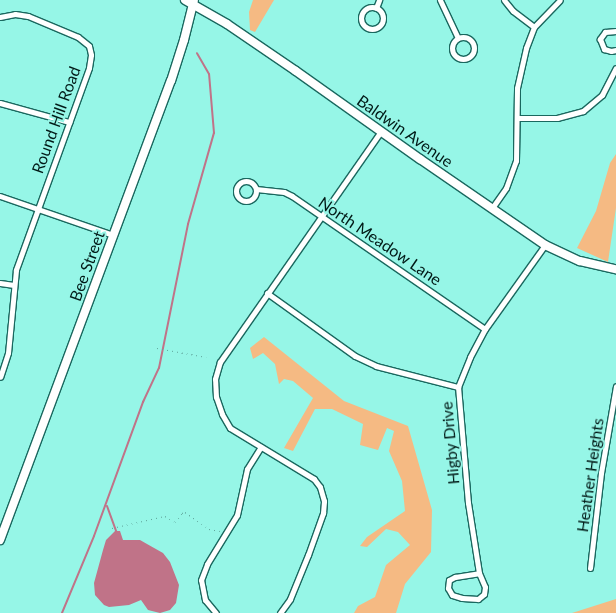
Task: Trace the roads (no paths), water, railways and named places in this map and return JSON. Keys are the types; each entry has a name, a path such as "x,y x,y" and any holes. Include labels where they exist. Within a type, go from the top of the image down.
{"street":[{"name":"Baldwin Avenue","path":"184,0 194,2 296,71 381,132 546,245 580,261 616,269"},
{"path":"376,8 379,0"},
{"path":"440,0 458,38"},
{"path":"504,0 513,11 534,27"},
{"path":"492,208 506,188 516,162 517,88 520,69 534,27 560,0"},
{"name":"Bee Street","path":"0,540 3,524 179,58 194,2"},
{"path":"367,8 376,8 382,14 382,22 377,28 368,29 362,23 362,15 367,8"},
{"name":"Round Hill Road","path":"0,17 15,14 28,16 78,38 89,46 91,55 89,68 16,270 8,353 0,377"},
{"path":"616,31 605,32 600,39 604,49 615,50 616,58"},
{"path":"458,38 467,38 474,45 474,53 468,58 461,59 453,52 453,43 458,38"},
{"path":"517,118 557,118 582,111 602,95 616,68"},
{"path":"0,103 69,122"},
{"path":"280,613 290,599 308,555 323,513 324,501 320,487 314,479 230,428 222,414 216,396 215,379 220,362 381,132"},
{"name":"North Meadow Lane","path":"256,189 284,192 486,328"},
{"path":"0,196 38,207 113,235"},
{"name":"Higby Drive","path":"479,573 455,576 449,580 448,588 452,595 478,599 484,594 485,587 479,573 468,503 458,387 470,357 486,328 546,245"},
{"path":"0,283 14,284"},
{"path":"268,294 355,356 376,366 458,387"},
{"name":"Heather Heights","path":"590,568 601,473 614,407 616,386"},
{"path":"216,613 205,600 201,580 207,564 237,515 247,469 261,447"}],"waterway":[{"path":"62,613 94,536 143,402 159,368 188,224 214,133 209,74 197,53"},
{"path":"107,506 116,531"}]}
